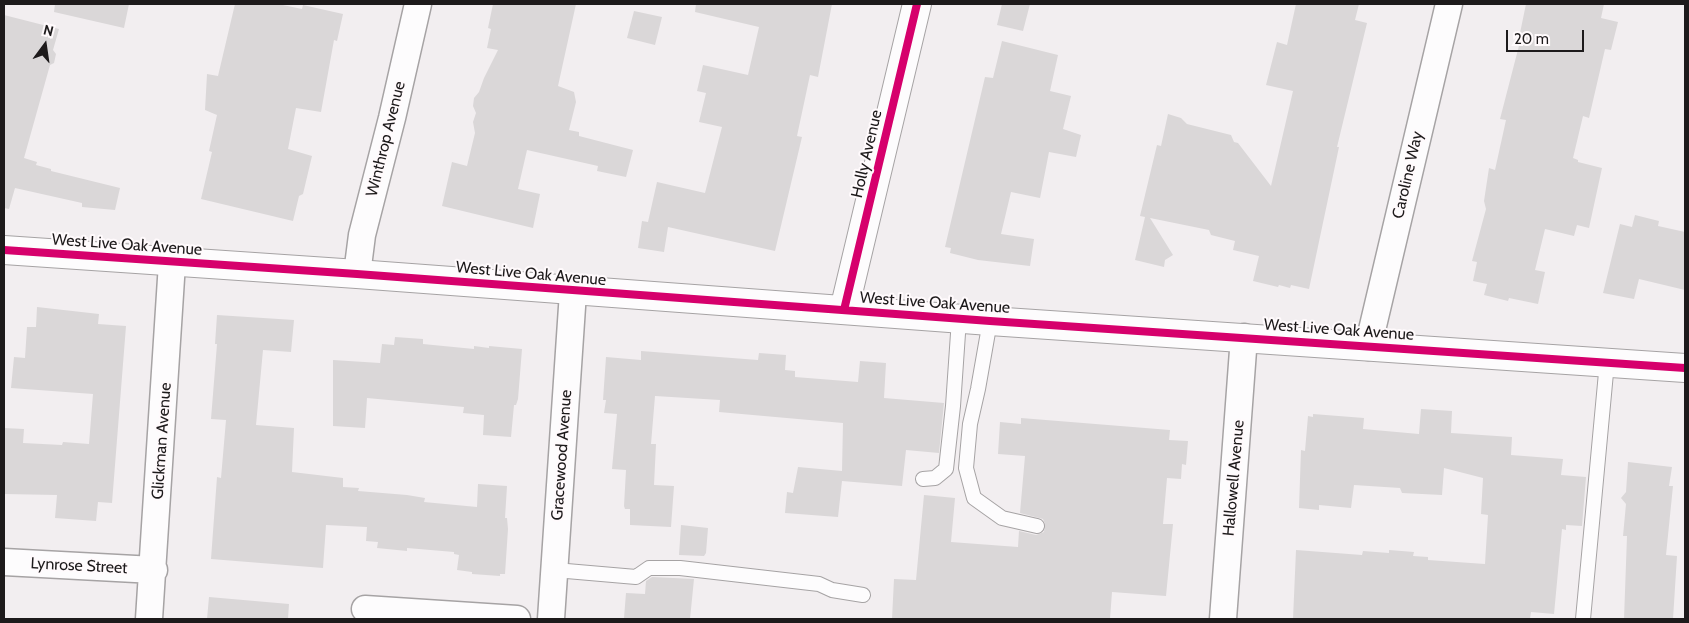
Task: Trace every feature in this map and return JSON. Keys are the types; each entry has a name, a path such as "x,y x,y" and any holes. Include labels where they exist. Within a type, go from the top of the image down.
{"street":[{"name":"Winthrop Avenue","path":"357,274 362,235 418,4"},
{"name":"Holly Avenue","path":"844,310 917,4"},
{"name":"Caroline Way","path":"1368,346 1449,4"},
{"name":"West Live Oak Avenue","path":"4,250 172,263 357,274 573,292 1685,368"},
{"name":"Glickman Avenue","path":"149,619 154,570 172,263"},
{"name":"Gracewood Avenue","path":"551,619 573,292"},
{"name":"Hallowell Avenue","path":"1223,619 1244,337"},
{"name":"Lynrose Street","path":"4,562 154,570"},
{"path":"365,609 518,619"}],"lane":[{"path":"923,479 935,478 946,469 953,406 959,319"},
{"path":"990,321 970,424 966,468 974,498 1002,518 1037,526"},
{"path":"1583,619 1606,362"},
{"path":"555,570 636,577 649,568 680,568 819,584 832,590 862,595"}],"building":[{"path":"55,4 129,4 124,28 54,12"},
{"path":"235,4 278,4 302,9 303,5 343,14 337,41 334,40 321,112 296,108 288,149 312,156 303,194 299,196 293,221 201,199 212,152 209,151 217,115 205,110 207,74 218,76"},
{"path":"493,4 576,4 558,86 574,92 576,102 569,130 579,132 579,136 633,150 626,177 597,171 598,166 527,150 518,189 540,194 533,228 442,206 452,162 467,166 475,133 473,122 476,113 473,106 474,98 479,92 498,50 487,48 491,29 488,28"},
{"path":"696,4 832,4 818,77 810,75 797,136 802,137 775,251 668,227 664,252 638,248 642,221 648,222 657,182 705,193 722,127 699,122 706,93 697,91 703,65 748,75 759,27 695,12"},
{"path":"1002,4 1030,4 1023,31 997,25"},
{"path":"1296,4 1359,4 1355,20 1367,23 1337,147 1339,147 1309,289 1291,285 1290,288 1279,285 1278,287 1253,281 1259,256 1233,250 1235,241 1211,235 1209,230 1150,218 1173,255 1165,260 1164,267 1135,260 1145,217 1140,216 1157,145 1161,146 1168,114 1181,118 1187,124 1231,135 1234,142 1238,143 1271,186 1293,91 1266,85 1277,42 1287,45"},
{"path":"1526,4 1604,4 1601,18 1618,22 1611,50 1605,49 1589,118 1583,116 1573,158 1578,160 1578,162 1602,168 1589,228 1577,225 1574,236 1545,229 1535,270 1545,272 1538,304 1509,298 1508,301 1484,295 1487,284 1473,281 1477,262 1472,261 1486,209 1484,201 1489,168 1495,170 1506,120 1500,119 1522,34 1520,33"},
{"path":"634,11 662,17 655,45 627,38"},
{"path":"4,15 59,29 53,50 56,54 54,63 50,65 24,158 37,162 36,165 51,169 51,171 120,188 115,210 82,207 82,203 15,188 9,209 4,208"},
{"path":"1002,41 1058,55 1050,91 1071,96 1063,129 1081,135 1076,157 1049,152 1040,198 1011,192 1001,234 1034,239 1030,266 978,260 950,253 951,248 945,247 985,77 993,78"},
{"path":"1635,215 1659,221 1658,226 1685,232 1685,290 1639,279 1634,299 1603,293 1620,224 1632,227"},
{"path":"37,307 99,314 98,324 126,326 112,503 98,502 96,521 55,518 57,495 4,494 4,428 24,429 23,443 62,445 63,442 89,444 93,394 11,388 14,357 25,358 27,327 36,327"},
{"path":"217,315 294,320 291,352 263,350 256,425 294,428 292,472 343,478 343,487 359,488 358,491 407,495 425,498 424,502 477,507 478,484 507,486 505,518 507,518 508,529 505,574 500,574 500,576 472,574 472,572 457,570 459,555 454,554 454,552 407,548 407,551 377,548 378,542 366,541 367,527 326,525 323,568 211,559 217,477 221,478 226,420 211,419 217,344 215,344"},
{"path":"395,337 423,339 423,344 474,349 474,346 489,348 489,346 522,349 518,399 516,405 514,405 511,437 483,435 484,415 463,413 464,407 367,398 365,428 333,426 333,360 380,363 382,344 394,345"},
{"path":"641,351 758,360 759,353 786,355 785,370 795,371 795,377 858,382 860,361 886,363 884,398 944,403 939,453 906,450 902,486 842,481 838,517 785,513 787,492 793,493 798,467 842,471 843,423 719,412 720,400 655,396 651,444 656,444 654,485 674,486 671,527 630,525 630,509 625,509 624,506 626,470 612,469 617,414 604,413 606,400 603,400 606,357 641,360"},
{"path":"1421,409 1452,411 1451,433 1512,437 1511,455 1563,459 1561,475 1586,477 1582,526 1566,525 1566,530 1562,529 1554,614 1531,612 1530,619 1293,619 1296,550 1362,555 1363,551 1389,553 1389,550 1414,552 1413,556 1428,557 1428,560 1485,564 1488,515 1481,514 1483,478 1444,468 1442,495 1402,493 1400,488 1354,485 1351,508 1319,505 1319,510 1299,508 1301,450 1305,451 1308,416 1313,417 1313,414 1364,418 1363,429 1419,434"},
{"path":"1021,418 1170,430 1169,440 1188,441 1186,465 1182,464 1181,479 1167,478 1163,524 1173,524 1166,596 1112,592 1110,619 892,619 894,579 916,580 924,495 955,498 951,542 1018,547 1019,531 1036,535 1044,532 1045,524 1043,519 1020,513 1025,456 998,454 1000,422 1021,424"},
{"path":"1628,462 1672,467 1669,486 1673,486 1666,555 1677,556 1673,619 1624,619 1627,536 1623,536 1626,504 1621,498 1626,492"},
{"path":"681,525 708,528 706,553 704,556 679,555"},
{"path":"652,577 694,579 690,619 624,618 626,593 645,594 646,581"},
{"path":"209,597 289,604 288,619 207,619"}],"cycle path":[{"path":"844,310 917,4"},
{"path":"4,250 990,321 1685,368"}]}
